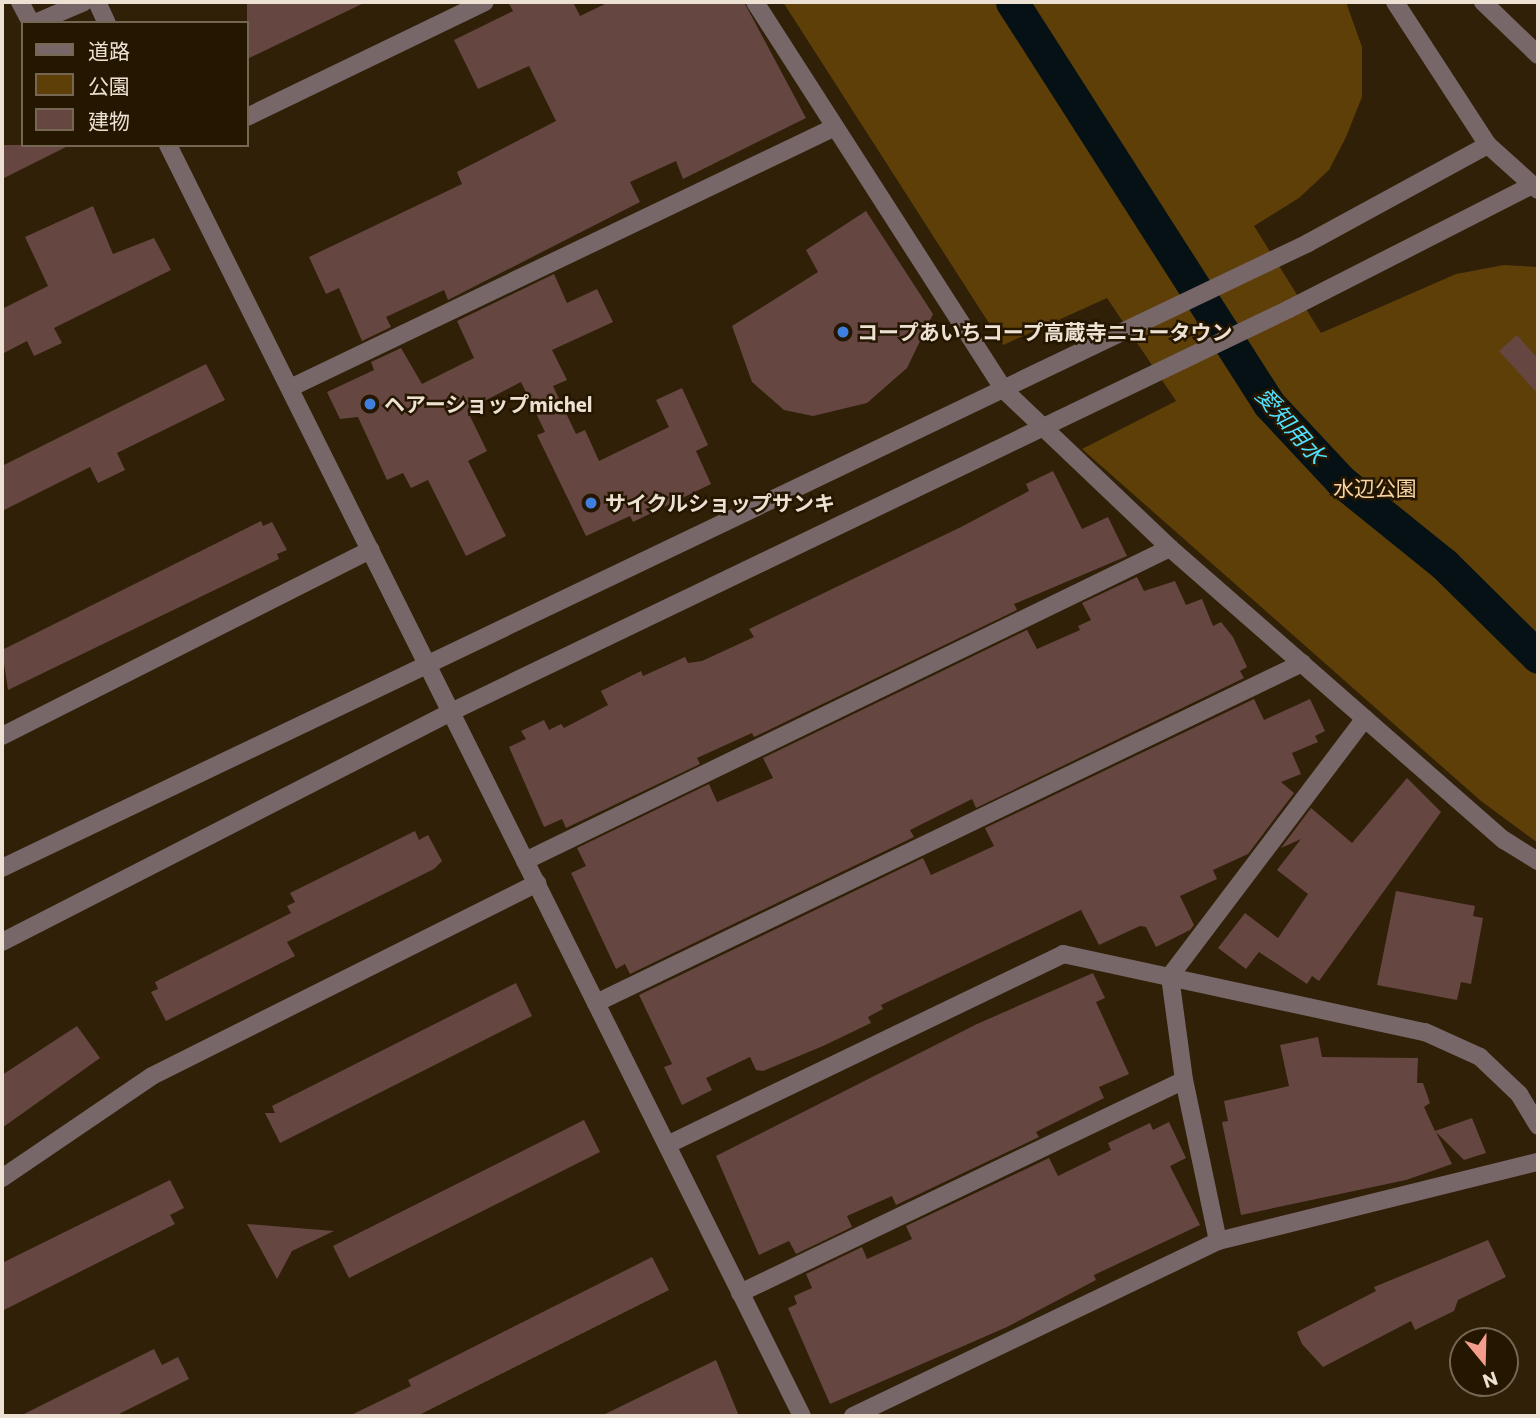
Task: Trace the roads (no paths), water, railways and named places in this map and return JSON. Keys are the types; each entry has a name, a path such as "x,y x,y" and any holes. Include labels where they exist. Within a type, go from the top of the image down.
{"street":[{"path":"20,2 32,21"},
{"path":"38,21 84,2"},
{"path":"97,2 106,21"},
{"path":"248,117 485,2"},
{"path":"755,2 1003,389 1040,429 1170,548 1504,840 1538,861"},
{"path":"2,942 451,712 1165,369 1534,188 1488,145 1395,2"},
{"path":"1483,2 1538,55"},
{"path":"290,388 835,127"},
{"path":"2,868 1261,265 1488,145"},
{"path":"176,148 426,664 802,1416"},
{"path":"525,861 1170,548"},
{"path":"2,736 370,550"},
{"path":"596,1003 1302,663"},
{"path":"1218,1241 1184,1080 1170,976 1365,718"},
{"path":"2,1178 152,1076 537,883"},
{"path":"667,1145 1063,954 1454,1042 1502,1076 1538,1126"},
{"path":"740,1293 1184,1080"},
{"path":"853,1416 1218,1241 1538,1162"}],"waterway":[{"name":"愛知用水","path":"1012,2 1269,404 1341,481 1444,564 1538,657"}],"place":[{"name":"コープあいちコープ高蔵寺ニュータウン","path":"843,332"},
{"name":"ヘアーショップmichel","path":"370,404"},
{"name":"サイクルショップサンキ","path":"591,503"}],"park label":[{"name":"水辺公園","path":"1375,488"}]}
